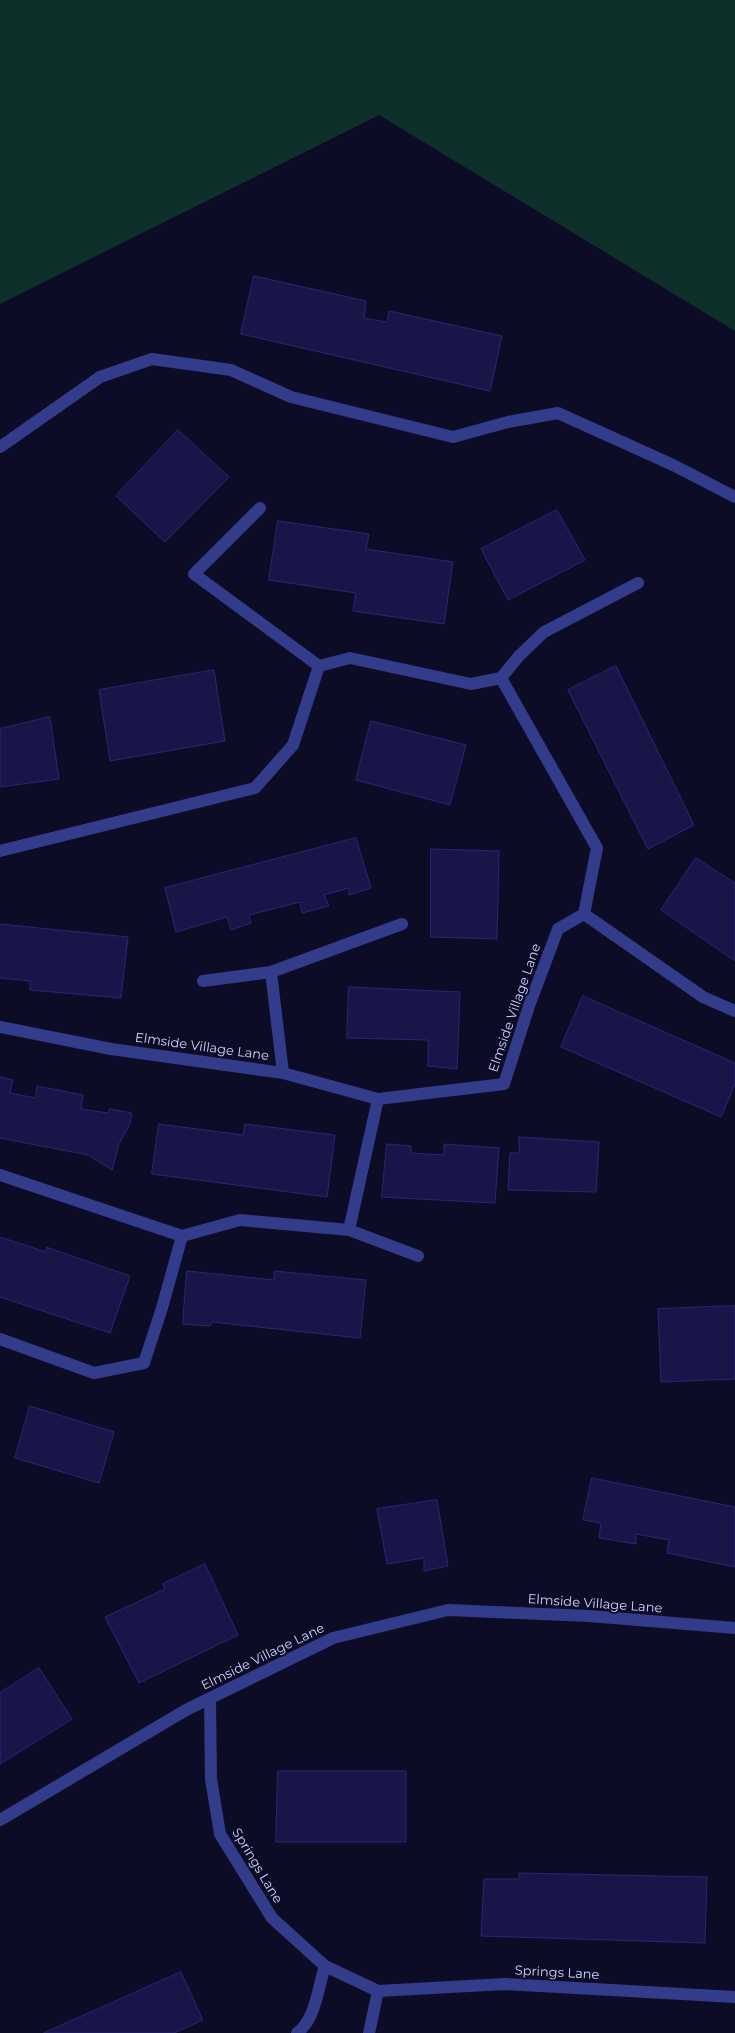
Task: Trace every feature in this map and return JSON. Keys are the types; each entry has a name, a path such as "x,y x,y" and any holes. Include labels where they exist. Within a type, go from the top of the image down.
{"street":[{"path":"0,447 100,377 152,359 231,370 291,397 452,437 508,422 558,413 673,465 735,497"},
{"path":"260,508 194,574 319,666"},
{"path":"319,666 350,658 471,684 501,678 519,656 544,632 638,583"},
{"path":"0,851 255,788 293,745 319,666"},
{"path":"501,678 597,848 584,914 703,997 735,1011"},
{"name":"Elmside Village Lane","path":"0,1027 111,1049 283,1073 378,1099 504,1084 529,1006 558,929 584,914"},
{"path":"204,981 272,972 402,924"},
{"path":"272,972 283,1073"},
{"path":"349,1230 378,1099"},
{"path":"0,1175 182,1236 240,1220 349,1230 418,1256"},
{"path":"0,1339 94,1373 144,1363 162,1308 182,1236"},
{"name":"Elmside Village Lane","path":"0,1820 186,1710 333,1638 448,1610 589,1616 735,1628"},
{"name":"Springs Lane","path":"210,1699 211,1779 220,1834 272,1918 325,1966 378,1991 505,1984 735,1996"},
{"path":"297,2033 302,2029 313,2010 325,1966"},
{"path":"369,2033 378,1991"}],"green space":[{"path":"0,0 735,0 735,331 379,115 0,304"}],"building":[{"path":"254,276 366,301 364,318 387,322 389,311 502,336 490,391 241,334"},
{"path":"178,430 229,477 165,542 116,496"},
{"path":"557,510 585,560 508,600 481,549"},
{"path":"278,521 369,534 366,549 453,562 444,624 353,611 356,593 269,580"},
{"path":"616,666 694,825 648,849 568,690"},
{"path":"214,670 225,741 110,761 99,690"},
{"path":"50,717 59,779 0,787 0,729"},
{"path":"371,721 466,745 450,805 356,780"},
{"path":"356,838 371,888 349,895 349,888 324,895 329,906 302,913 300,902 249,915 251,923 231,930 227,917 176,932 165,888"},
{"path":"431,849 499,851 497,939 431,937"},
{"path":"696,858 735,883 735,961 661,910"},
{"path":"0,924 128,937 121,998 30,990 30,981 0,978"},
{"path":"349,987 460,992 457,1069 428,1066 428,1040 347,1038"},
{"path":"583,996 735,1063 735,1084 721,1117 561,1047"},
{"path":"0,1077 13,1080 10,1093 35,1098 37,1086 83,1095 81,1109 108,1113 110,1109 132,1113 130,1124 119,1144 112,1170 88,1155 0,1138"},
{"path":"159,1124 243,1135 245,1124 335,1135 327,1197 152,1174"},
{"path":"519,1137 599,1142 596,1192 508,1190 510,1153 519,1153"},
{"path":"387,1144 411,1146 411,1153 444,1155 444,1144 499,1148 495,1203 382,1197"},
{"path":"0,1237 46,1252 46,1247 130,1276 110,1333 0,1297"},
{"path":"187,1271 274,1280 274,1271 366,1280 360,1338 212,1322 210,1326 183,1324"},
{"path":"735,1306 735,1379 661,1382 658,1309"},
{"path":"30,1406 114,1432 99,1483 15,1458"},
{"path":"592,1478 735,1507 735,1567 667,1553 669,1540 636,1534 636,1544 599,1538 601,1523 583,1520"},
{"path":"437,1500 448,1566 424,1571 424,1558 387,1564 377,1509"},
{"path":"205,1564 238,1635 139,1683 105,1617 165,1589 163,1584"},
{"path":"39,1668 72,1719 0,1764 0,1693"},
{"path":"278,1771 406,1771 406,1842 276,1842"},
{"path":"519,1873 707,1877 705,1943 481,1936 484,1879 519,1879"},
{"path":"181,1972 203,2020 174,2033 44,2033"}]}
